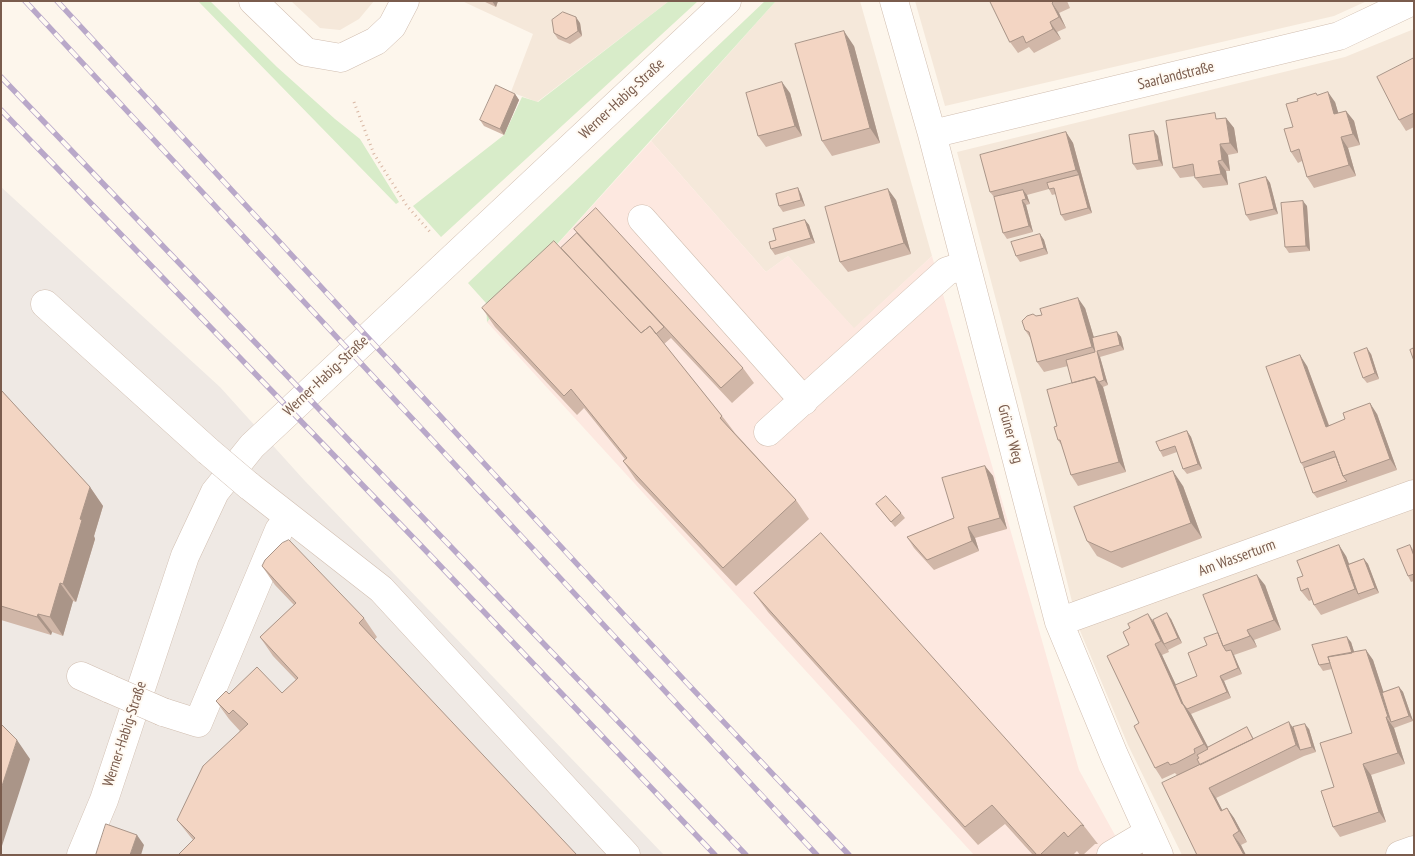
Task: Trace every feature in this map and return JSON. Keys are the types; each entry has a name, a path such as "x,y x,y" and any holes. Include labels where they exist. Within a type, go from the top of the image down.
{"street":[{"path":"254,1 306,52 341,58 376,41 392,26 405,1"},
{"name":"Werner-Habig-Straße","path":"81,855 104,800 185,556 215,492 252,446 727,1"},
{"name":"Grüner Weg","path":"894,1 932,134 1059,622 1154,844"},
{"name":"Saarlandstraße","path":"932,134 1339,36 1413,1"},
{"path":"642,219 804,401"},
{"path":"768,432 947,271 966,265"},
{"path":"45,304 208,451 380,589 626,855"},
{"name":"Am Wasserturm","path":"1059,622 1414,494"},
{"path":"81,676 163,712 198,723 279,530 289,517"},
{"path":"1111,855 1154,844"},
{"path":"1400,855 1414,850"}],"path":[{"path":"354,102 374,154 407,206 438,241"}],"shaded area":[{"path":"291,1 374,1 359,19 340,30 320,28"},
{"path":"462,1 669,1 537,102 511,92 533,34"},
{"path":"776,1 860,1 932,256 854,329 788,256 766,272 651,141"},
{"path":"915,1 1367,1 1334,16 945,106"},
{"path":"1414,29 1414,855 1182,855 1128,745 1078,626 1021,395 957,152 1345,57"},
{"path":"651,141 766,272 788,256 854,328 932,256 1079,770 1126,855 974,855 487,322"},
{"path":"1,187 220,387 304,480 664,855 1,855"}],"green space":[{"path":"198,1 210,1 277,67 360,139 399,202 396,204"},
{"path":"669,1 698,1 441,237 413,206 504,135 522,97 538,102"},
{"path":"765,1 776,1 487,322 486,303 468,283"}],"building":[{"path":"990,1 1054,1 1052,3 1059,17 1050,22 1053,29 1026,43 1023,36 1010,42"},
{"path":"563,12 576,17 578,31 566,39 554,33 552,20"},
{"path":"844,31 870,128 822,141 795,44"},
{"path":"1414,58 1414,113 1399,120 1377,77"},
{"path":"782,82 795,126 758,136 746,93"},
{"path":"496,85 515,94 500,129 480,120"},
{"path":"1328,92 1334,114 1346,111 1353,134 1341,137 1349,165 1307,177 1299,149 1291,152 1284,129 1293,127 1286,104 1316,93 1317,95"},
{"path":"1215,113 1216,119 1226,118 1230,143 1220,144 1222,160 1218,161 1221,174 1195,178 1193,164 1173,168 1166,121"},
{"path":"1154,131 1159,160 1133,164 1129,135"},
{"path":"1066,132 1076,170 990,192 980,155"},
{"path":"1079,175 1088,208 1061,215 1054,188 1049,189 1047,183"},
{"path":"1266,177 1274,209 1246,215 1239,184"},
{"path":"798,188 801,200 779,206 776,194"},
{"path":"888,189 904,243 840,262 825,207"},
{"path":"1023,190 1026,199 1022,200 1029,226 1003,233 994,197"},
{"path":"1303,201 1306,246 1285,247 1281,203"},
{"path":"596,208 743,368 721,388 574,229"},
{"path":"805,220 811,238 771,249 769,242 776,240 773,229"},
{"path":"577,233 664,327 656,334 650,326 641,333 561,248"},
{"path":"1040,234 1044,248 1016,256 1011,242"},
{"path":"554,241 641,333 650,326 722,416 720,418 796,500 723,568 623,461 627,458 571,389 564,396 482,308"},
{"path":"1078,298 1092,347 1037,362 1029,332 1025,330 1022,321 1027,316 1033,314 1036,316 1042,315 1040,309"},
{"path":"1117,332 1120,345 1097,351 1104,380 1099,382 1095,377 1072,383 1066,360 1095,352 1092,338"},
{"path":"1367,348 1375,373 1363,378 1354,353"},
{"path":"1414,348 1414,361 1410,350"},
{"path":"1300,355 1326,427 1345,419 1343,413 1370,403 1390,459 1343,476 1334,451 1301,463 1266,367"},
{"path":"1095,377 1119,462 1071,475 1054,427 1057,426 1047,390"},
{"path":"1,390 90,487 63,584 60,583 50,617 38,614 37,617 1,606"},
{"path":"1187,431 1198,464 1183,469 1175,446 1160,451 1156,442"},
{"path":"1336,457 1343,476 1347,481 1313,493 1304,468"},
{"path":"985,466 1000,518 968,527 972,541 927,560 907,537 954,518 942,478"},
{"path":"1173,471 1191,523 1111,552 1087,541 1074,507"},
{"path":"886,496 901,513 891,522 876,504"},
{"path":"821,533 1084,826 1081,825 1068,837 1064,832 1040,855 1037,855 992,805 965,827 754,593"},
{"path":"289,540 364,618 359,623 577,855 178,855 195,838 177,820 203,766 248,724 233,710 229,714 216,701 226,691 229,694 257,667 282,693 298,678 260,637 296,603 262,566 265,560 282,543"},
{"path":"1339,545 1355,589 1314,605 1308,588 1301,591 1297,578 1303,576 1297,561"},
{"path":"1410,545 1414,556 1414,574 1408,576 1397,550"},
{"path":"1364,559 1375,588 1358,594 1348,565"},
{"path":"1257,575 1274,620 1247,630 1250,636 1223,646 1203,595"},
{"path":"1167,613 1178,638 1164,644 1153,620"},
{"path":"1148,614 1161,641 1155,644 1182,704 1204,744 1194,749 1195,753 1176,763 1170,765 1168,762 1155,768 1134,726 1139,723 1107,656 1129,645 1123,632 1130,628 1128,624"},
{"path":"1218,633 1226,651 1231,650 1238,668 1220,676 1227,692 1187,709 1175,685 1197,676 1188,653 1207,645 1204,638"},
{"path":"1347,637 1352,653 1328,657 1330,663 1319,665 1312,645"},
{"path":"1366,650 1398,753 1363,764 1379,812 1333,827 1321,791 1334,787 1320,743 1352,733 1328,657"},
{"path":"1399,687 1409,716 1391,722 1382,693"},
{"path":"1289,722 1296,745 1209,788 1221,811 1227,808 1239,831 1233,835 1244,855 1197,855 1162,783"},
{"path":"1,724 17,740 1,789"},
{"path":"1305,724 1312,747 1300,750 1293,727"},
{"path":"1247,727 1253,739 1200,765 1197,755"},
{"path":"106,824 137,835 130,855 96,855"}],"railway":[{"path":"25,1 817,855"},
{"path":"57,1 686,682 849,855"},
{"path":"1,77 746,855"},
{"path":"1,110 429,554 715,855"}]}
